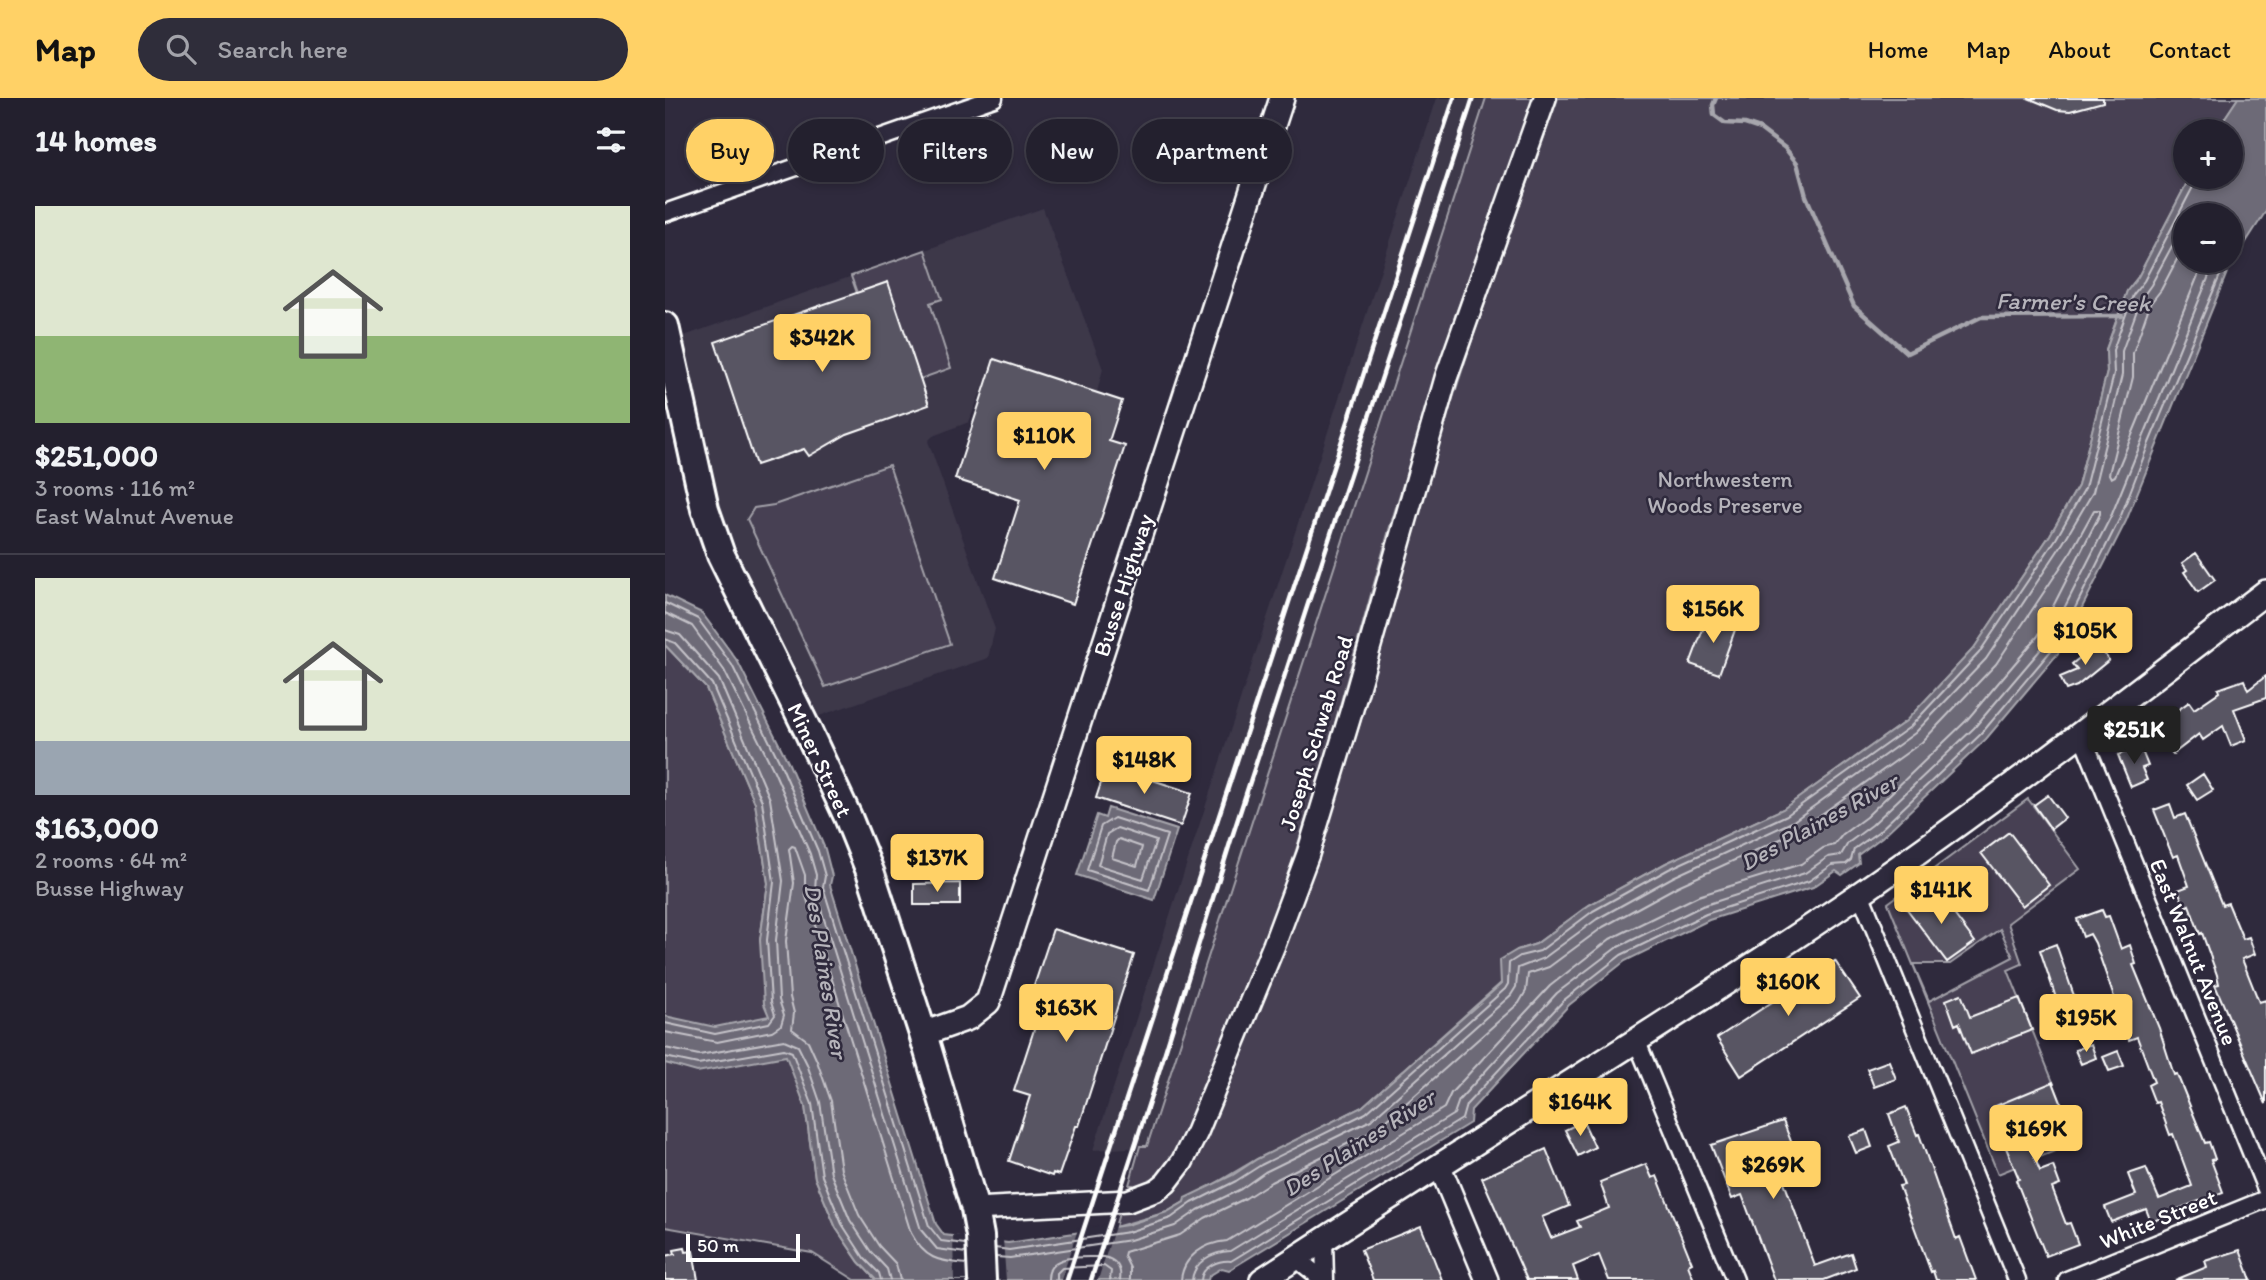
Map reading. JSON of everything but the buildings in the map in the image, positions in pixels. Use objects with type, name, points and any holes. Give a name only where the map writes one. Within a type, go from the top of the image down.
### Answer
[{"type":"main road","name":"Busse Highway","points":[[923,1034],[968,1018],[988,1002],[1282,98]]},
{"type":"main road","name":"Miner Street","points":[[665,326],[699,482],[721,555],[848,817],[878,896],[923,1034],[975,1209],[982,1280]]},
{"type":"main road","points":[[1262,1280],[1637,1042],[1860,893],[2081,733],[2266,592]]},
{"type":"street","points":[[665,213],[994,98]]},
{"type":"street","name":"Joseph Schwab Road","points":[[975,1209],[1128,1201],[1146,1196],[1166,1183],[1189,1148],[1259,982],[1308,854],[1446,378],[1545,98]]},
{"type":"street","name":"East Walnut Avenue","points":[[2081,733],[2266,1189]]},
{"type":"street","points":[[1860,893],[2017,1280]]},
{"type":"street","points":[[1637,1042],[1735,1280]]},
{"type":"street","points":[[1440,1167],[1487,1280]]},
{"type":"street","name":"White Street","points":[[2067,1280],[2266,1199]]},
{"type":"street","points":[[1324,1239],[1324,1280]]},
{"type":"street","points":[[1296,1258],[1324,1280]]},
{"type":"shaded area","points":[[1437,98],[1486,98],[1146,1147],[1093,1150]]},
{"type":"shaded area","points":[[1043,208],[1103,369],[1097,392],[994,359],[969,422],[933,436],[928,441],[995,629],[988,658],[819,716],[742,562],[725,521],[712,477],[684,336]]},
{"type":"green space","points":[[1486,98],[1534,98],[1455,316],[1283,892],[1238,1013],[1170,1165],[1161,1175],[1137,1190],[1133,1185],[1129,1185],[1140,1146],[1147,1146]]},
{"type":"green space","name":"Northwestern Woods Preserve","points":[[1558,98],[2238,98],[2224,119],[2173,119],[2173,189],[2184,189],[2176,203],[2173,203],[2173,210],[2138,277],[2127,291],[2106,349],[2107,372],[2078,486],[2050,535],[1974,648],[1906,721],[1783,809],[1666,863],[1589,905],[1536,944],[1517,950],[1501,983],[1362,1107],[1257,1159],[1167,1212],[1115,1227],[1120,1210],[1154,1201],[1315,864],[1360,723],[1436,450],[1475,331]]},
{"type":"green space","points":[[925,250],[942,299],[930,303],[951,368],[920,379],[887,282],[857,293],[851,276]]},
{"type":"green space","points":[[889,465],[950,644],[825,687],[747,519],[754,508],[774,505]]},
{"type":"green space","points":[[665,645],[706,688],[755,803],[768,883],[760,940],[793,1070],[805,1106],[815,1178],[836,1228],[859,1262],[876,1280],[855,1280],[812,1253],[665,1227]]},
{"type":"green space","points":[[2028,799],[2080,869],[2008,923],[2022,964],[2008,970],[2077,1142],[1998,1174],[1888,903]],"holes":[[[2000,929],[2013,957],[1929,1001],[1913,964],[1950,964]]]},
{"type":"water","points":[[2238,98],[2266,98],[2266,211],[2243,247],[2243,203],[2176,203],[2184,189],[2243,189],[2243,119],[2224,119]]},
{"type":"water","name":"Des Plaines River","points":[[2173,210],[2173,273],[2227,273],[2126,521],[2060,651],[1986,739],[1882,837],[1858,855],[1859,863],[1842,875],[1836,871],[1813,887],[1709,920],[1625,961],[1569,1005],[1471,1110],[1470,1123],[1229,1270],[1222,1268],[1209,1276],[1208,1280],[876,1280],[859,1262],[836,1228],[815,1178],[805,1106],[786,1056],[697,1072],[665,1063],[665,1016],[715,1027],[769,1016],[764,1004],[760,940],[768,883],[755,803],[706,688],[665,645],[665,595],[702,613],[738,662],[789,764],[825,849],[832,876],[830,885],[936,1224],[944,1235],[1008,1243],[1127,1225],[1167,1212],[1184,1202],[1185,1198],[1233,1175],[1257,1159],[1362,1107],[1501,984],[1500,960],[1517,950],[1536,944],[1589,905],[1666,863],[1783,809],[1906,721],[1974,648],[2050,535],[2078,486],[2107,372],[2106,350],[2127,291],[2138,277]]},
{"type":"water","points":[[1108,808],[1177,830],[1154,900],[1077,875],[1097,815],[1105,818]]},
{"type":"pier","points":[[1116,1223],[1098,1280],[1061,1280],[1078,1229]]},
{"type":"pier","points":[[953,1235],[1003,1239],[1006,1280],[954,1280]]},
{"type":"waterway","name":"Farmer's Creek","points":[[1716,98],[1713,105],[1714,115],[1725,123],[1745,124],[1760,129],[1785,148],[1797,163],[1806,196],[1854,306],[1907,353],[1981,317],[2122,316]]},
{"type":"railway","points":[[1067,1280],[1454,98]]},
{"type":"railway","points":[[1091,1280],[1473,98]]}]
